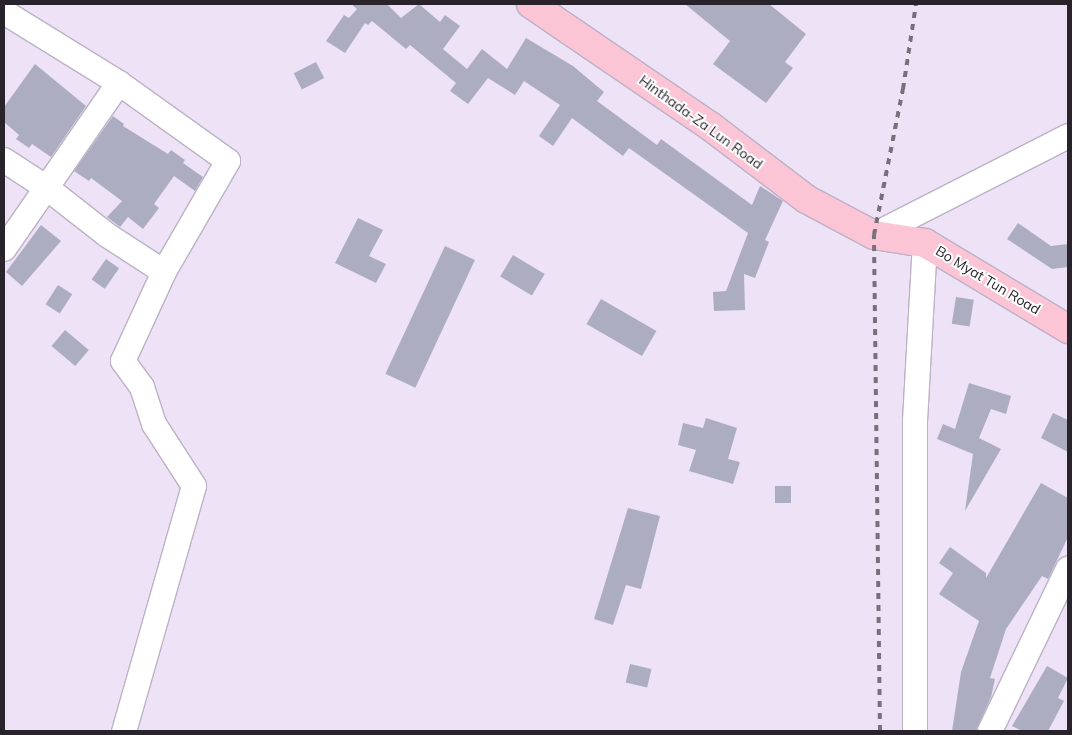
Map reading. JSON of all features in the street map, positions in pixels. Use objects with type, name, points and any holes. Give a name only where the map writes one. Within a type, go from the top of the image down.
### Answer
[{"type":"main road","name":"Hinthada-Za Lun Road","points":[[531,4],[710,126],[806,199],[874,235]]},
{"type":"main road","name":"Bo Myat Tun Road","points":[[874,235],[925,242],[1068,329]]},
{"type":"street","points":[[4,12],[119,84],[228,161],[164,272],[123,361],[142,387],[154,424],[194,486],[124,731]]},
{"type":"street","points":[[4,248],[119,84]]},
{"type":"street","points":[[874,235],[1068,136]]},
{"type":"street","points":[[4,160],[47,188],[107,235],[164,272]]},
{"type":"street","points":[[915,731],[915,421],[925,242]]},
{"type":"street","points":[[990,731],[1068,568]]},
{"type":"building","points":[[351,4],[387,4],[401,18],[419,4],[440,22],[445,15],[460,26],[443,49],[467,69],[482,49],[507,69],[526,38],[573,66],[604,92],[597,101],[657,145],[661,139],[752,205],[760,186],[783,201],[765,240],[769,242],[755,278],[744,274],[745,310],[714,311],[713,292],[726,291],[748,233],[629,148],[623,156],[572,118],[553,146],[539,136],[560,105],[524,81],[515,95],[488,78],[468,104],[450,91],[456,83],[410,45],[406,49],[372,21],[368,25],[365,23],[345,53],[326,41],[344,15],[349,18],[357,9]]},
{"type":"building","points":[[685,4],[769,4],[806,34],[785,62],[793,68],[766,103],[713,64],[730,41]]},
{"type":"building","points":[[316,62],[324,78],[302,89],[294,73]]},
{"type":"building","points":[[35,64],[86,106],[51,157],[32,144],[29,148],[16,139],[19,135],[4,122],[4,107]]},
{"type":"building","points":[[113,116],[124,124],[123,126],[168,154],[171,150],[185,160],[183,163],[203,177],[195,191],[174,176],[154,204],[159,208],[143,229],[128,217],[120,227],[107,217],[122,201],[91,178],[89,181],[74,171]]},
{"type":"building","points":[[358,218],[383,230],[369,256],[386,264],[376,283],[335,263]]},
{"type":"building","points":[[1018,223],[1051,246],[1068,244],[1068,267],[1052,269],[1007,239]]},
{"type":"building","points":[[41,225],[61,241],[22,286],[6,272]]},
{"type":"building","points":[[445,246],[475,260],[415,388],[385,374]]},
{"type":"building","points":[[513,255],[545,274],[532,295],[500,276]]},
{"type":"building","points":[[106,259],[119,268],[105,289],[92,279]]},
{"type":"building","points":[[58,285],[72,294],[60,314],[45,304]]},
{"type":"building","points":[[956,297],[974,300],[970,326],[952,324]]},
{"type":"building","points":[[601,299],[656,331],[642,356],[586,324]]},
{"type":"building","points":[[65,330],[89,350],[75,366],[52,346]]},
{"type":"building","points":[[969,383],[1011,396],[1006,414],[991,409],[979,438],[1001,449],[965,511],[973,454],[937,439],[943,424],[955,429]]},
{"type":"building","points":[[1053,413],[1068,420],[1068,452],[1041,438]]},
{"type":"building","points":[[706,418],[737,428],[728,459],[740,462],[733,484],[689,471],[696,450],[678,445],[683,423],[703,428]]},
{"type":"building","points":[[1041,483],[1068,498],[1068,537],[1048,579],[1042,576],[1006,629],[990,678],[995,679],[991,697],[976,731],[952,731],[961,672],[979,621],[939,594],[953,573],[939,563],[950,547],[986,573],[986,578]]},
{"type":"building","points":[[775,486],[791,486],[791,503],[775,503]]},
{"type":"building","points":[[628,508],[660,516],[641,589],[626,585],[613,625],[594,619]]},
{"type":"building","points":[[630,664],[651,669],[647,687],[626,683]]},
{"type":"building","points":[[1047,666],[1068,678],[1058,698],[1064,701],[1048,731],[1022,731],[1012,726]]},
{"type":"railway","points":[[880,731],[874,235],[903,89],[916,4]]}]
